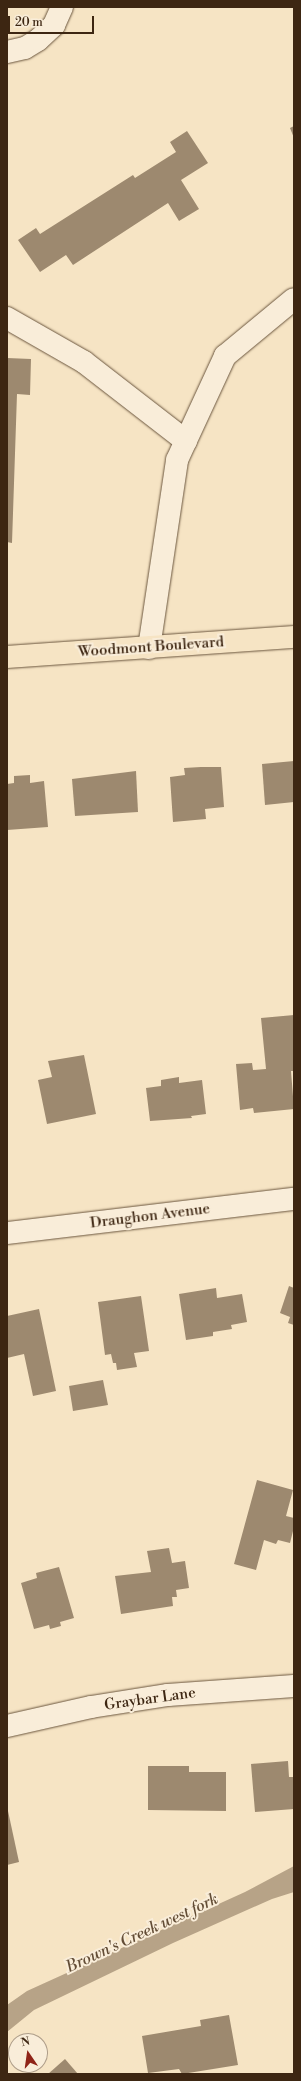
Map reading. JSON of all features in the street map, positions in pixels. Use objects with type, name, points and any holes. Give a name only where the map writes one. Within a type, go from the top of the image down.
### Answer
[{"type":"main road","name":"Woodmont Boulevard","points":[[7,657],[294,637]]},
{"type":"street","points":[[7,52],[24,48],[38,40],[58,16]]},
{"type":"street","points":[[149,648],[177,460],[225,356],[294,299]]},
{"type":"street","points":[[7,318],[84,362],[186,441]]},
{"type":"street","name":"Draughon Avenue","points":[[7,1233],[294,1199]]},
{"type":"street","name":"Graybar Lane","points":[[7,1726],[90,1707],[168,1695],[227,1689],[294,1686]]},
{"type":"shaded area","points":[[294,1866],[294,1892],[272,1899],[173,1943],[34,2010],[7,2032],[7,2005],[27,1991],[245,1892]]},
{"type":"building","points":[[294,126],[294,138],[290,128]]},
{"type":"building","points":[[187,131],[208,163],[181,180],[199,209],[179,221],[168,203],[73,265],[66,255],[40,272],[18,240],[36,228],[40,234],[133,175],[135,178],[176,152],[170,142]]},
{"type":"building","points":[[7,358],[31,359],[30,395],[17,394],[12,543],[7,542]]},
{"type":"building","points":[[294,761],[294,802],[265,805],[262,764]]},
{"type":"building","points":[[221,767],[224,807],[205,809],[206,819],[173,822],[170,777],[185,775],[184,768]]},
{"type":"building","points":[[136,771],[138,812],[75,816],[72,779]]},
{"type":"building","points":[[30,775],[30,783],[44,781],[48,827],[7,830],[7,784],[14,783],[14,776]]},
{"type":"building","points":[[294,1015],[294,1071],[291,1071],[294,1109],[254,1113],[253,1108],[240,1110],[236,1064],[252,1063],[253,1070],[266,1069],[261,1018]]},
{"type":"building","points":[[84,1055],[96,1114],[47,1124],[38,1080],[52,1077],[48,1061]]},
{"type":"building","points":[[179,1077],[179,1083],[202,1080],[206,1114],[191,1116],[192,1118],[150,1121],[146,1088],[161,1086],[161,1080]]},
{"type":"building","points":[[289,1286],[294,1288],[294,1325],[288,1323],[290,1317],[280,1313]]},
{"type":"building","points":[[216,1288],[217,1298],[242,1294],[247,1322],[231,1325],[232,1329],[213,1332],[213,1336],[186,1340],[179,1294]]},
{"type":"building","points":[[141,1296],[149,1351],[134,1353],[137,1367],[117,1370],[116,1363],[113,1363],[111,1354],[105,1355],[98,1302]]},
{"type":"building","points":[[39,1309],[56,1391],[33,1396],[24,1354],[7,1358],[7,1316]]},
{"type":"building","points":[[103,1380],[108,1405],[73,1411],[69,1386]]},
{"type":"building","points":[[257,1480],[293,1490],[286,1516],[294,1518],[294,1527],[290,1543],[278,1540],[276,1544],[264,1540],[256,1570],[234,1564]]},
{"type":"building","points":[[169,1548],[172,1563],[185,1561],[189,1588],[176,1590],[177,1597],[172,1597],[173,1606],[121,1614],[115,1576],[151,1572],[147,1551]]},
{"type":"building","points":[[59,1567],[74,1618],[60,1622],[61,1626],[50,1629],[49,1625],[34,1629],[21,1583],[37,1578],[36,1573]]},
{"type":"building","points":[[288,1761],[289,1777],[294,1777],[294,1809],[255,1812],[251,1764]]},
{"type":"building","points":[[148,1766],[189,1766],[189,1772],[226,1772],[226,1811],[148,1810]]},
{"type":"building","points":[[8,1811],[19,1862],[7,1865],[7,1812]]},
{"type":"building","points":[[229,2015],[238,2065],[182,2074],[179,2069],[148,2073],[142,2036],[201,2026],[200,2020]]},
{"type":"building","points":[[65,2059],[78,2074],[48,2074]]},
{"type":"water label","name":"Brown's Creek west fork","points":[[142,1933]]}]
